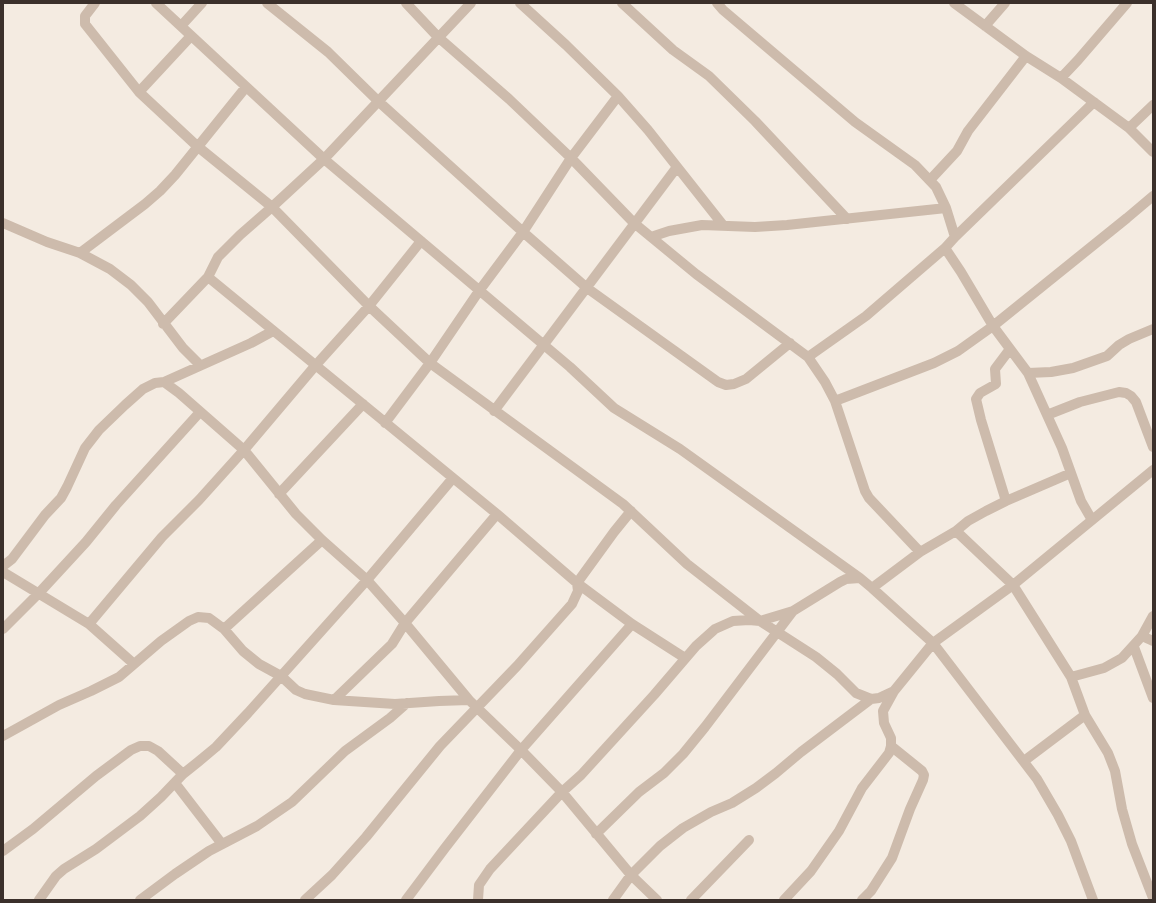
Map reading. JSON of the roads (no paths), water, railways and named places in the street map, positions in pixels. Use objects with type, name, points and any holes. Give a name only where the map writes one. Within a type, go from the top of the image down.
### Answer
[{"type":"street","points":[[95,3],[85,16],[85,24],[139,92],[197,146],[272,207],[369,306],[430,363],[623,504],[687,564],[760,621],[816,657],[837,674],[856,693],[871,699]]},
{"type":"street","points":[[156,3],[324,159],[570,367],[614,408],[680,449],[860,578],[933,644],[1037,779],[1058,815],[1071,842],[1093,900]]},
{"type":"street","points":[[181,26],[202,3]]},
{"type":"street","points":[[267,3],[328,52],[378,101],[522,232],[587,288],[718,382],[726,385],[746,380],[790,343]]},
{"type":"street","points":[[406,3],[438,37],[509,99],[571,158],[634,223],[696,274],[808,357],[825,382],[834,401],[864,491],[920,552]]},
{"type":"street","points":[[163,324],[208,277],[218,257],[240,235],[324,159],[471,3]]},
{"type":"street","points":[[520,3],[618,96],[648,130],[723,225]]},
{"type":"street","points":[[622,3],[673,50],[709,76],[755,121],[847,219]]},
{"type":"street","points":[[717,3],[723,10],[855,122],[915,165],[936,187],[946,208],[955,237]]},
{"type":"street","points":[[954,3],[1026,56],[1061,78],[1094,102],[1128,128],[1153,152]]},
{"type":"street","points":[[985,26],[1005,3]]},
{"type":"street","points":[[1061,78],[1127,3]]},
{"type":"street","points":[[139,92],[191,36]]},
{"type":"street","points":[[930,180],[957,151],[968,131],[1026,56]]},
{"type":"street","points":[[80,253],[160,191],[175,175],[246,87]]},
{"type":"street","points":[[385,423],[430,363],[479,291],[522,232],[571,158],[618,96]]},
{"type":"street","points":[[808,357],[866,316],[945,248],[1094,102]]},
{"type":"street","points":[[1128,128],[1153,105]]},
{"type":"street","points":[[494,411],[677,167]]},
{"type":"street","points":[[834,401],[934,363],[958,351],[993,326],[1128,218],[1153,196]]},
{"type":"street","points":[[651,237],[669,231],[702,225],[755,227],[788,225],[946,208]]},
{"type":"street","points":[[3,223],[47,242],[80,253],[110,269],[131,285],[148,302],[163,324],[183,348],[200,365]]},
{"type":"street","points":[[89,624],[162,537],[199,500],[244,450],[315,366],[369,306],[421,242]]},
{"type":"street","points":[[945,248],[993,326],[1028,373],[1062,448],[1081,501],[1092,520]]},
{"type":"street","points":[[208,277],[497,514],[577,583],[632,624],[685,658]]},
{"type":"street","points":[[1028,373],[1051,372],[1073,368],[1107,356],[1119,345],[1129,339],[1153,329]]},
{"type":"street","points":[[3,566],[12,559],[45,515],[61,498],[85,448],[100,430],[143,389],[155,383],[164,382],[251,343],[274,331]]},
{"type":"street","points":[[1006,501],[976,399],[980,393],[996,384],[995,369],[1010,349]]},
{"type":"street","points":[[164,382],[179,393],[244,450],[296,514],[322,540],[367,580],[469,700],[562,792],[631,875],[657,900]]},
{"type":"street","points":[[1047,415],[1080,402],[1119,392],[1126,393],[1136,402],[1153,447]]},
{"type":"street","points":[[279,494],[363,404]]},
{"type":"street","points":[[3,629],[86,542],[116,505],[200,412]]},
{"type":"street","points":[[784,900],[811,871],[839,831],[862,788],[889,753],[891,738],[882,717],[883,711],[894,690],[933,644],[1013,585],[1153,470]]},
{"type":"street","points":[[872,588],[920,552],[956,531],[968,521],[1006,501],[1071,473]]},
{"type":"street","points":[[39,900],[46,889],[60,873],[96,849],[140,816],[183,774],[216,747],[367,580],[453,478]]},
{"type":"street","points":[[306,900],[337,870],[366,837],[440,746],[517,666],[572,604],[578,591],[577,583],[631,511]]},
{"type":"street","points":[[334,700],[392,644],[405,623],[497,514]]},
{"type":"street","points":[[956,531],[1013,585],[1071,677],[1085,715],[1108,753],[1115,771],[1122,809],[1132,844],[1153,898]]},
{"type":"street","points":[[224,629],[322,540]]},
{"type":"street","points":[[3,572],[89,624],[134,664]]},
{"type":"street","points":[[478,900],[479,886],[490,869],[654,695],[696,646],[715,629],[733,622],[749,620],[760,621],[794,611],[846,579],[860,578]]},
{"type":"street","points":[[596,834],[639,792],[664,773],[683,754],[794,611]]},
{"type":"street","points":[[3,736],[59,705],[119,677],[166,637],[198,616],[209,618],[224,629],[243,651],[259,664],[281,676],[296,690],[305,694],[334,700],[395,704],[469,700]]},
{"type":"street","points":[[1071,677],[1104,668],[1122,658],[1134,647],[1153,616]]},
{"type":"street","points":[[406,900],[444,848],[521,750],[632,624]]},
{"type":"street","points":[[1142,636],[1153,641]]},
{"type":"street","points":[[1134,647],[1153,698]]},
{"type":"street","points":[[613,900],[631,875],[660,846],[683,828],[711,812],[732,803],[756,788],[871,699],[878,698],[894,690]]},
{"type":"street","points":[[140,900],[209,851],[257,826],[292,802],[345,752],[390,718],[407,703]]},
{"type":"street","points":[[1024,761],[1085,715]]},
{"type":"street","points":[[3,851],[33,829],[96,776],[131,750],[140,746],[149,746],[158,751],[183,774]]},
{"type":"street","points":[[862,900],[871,891],[892,858],[924,775],[922,771],[891,746]]},
{"type":"street","points":[[175,783],[222,844]]},
{"type":"street","points":[[691,900],[749,840]]}]
